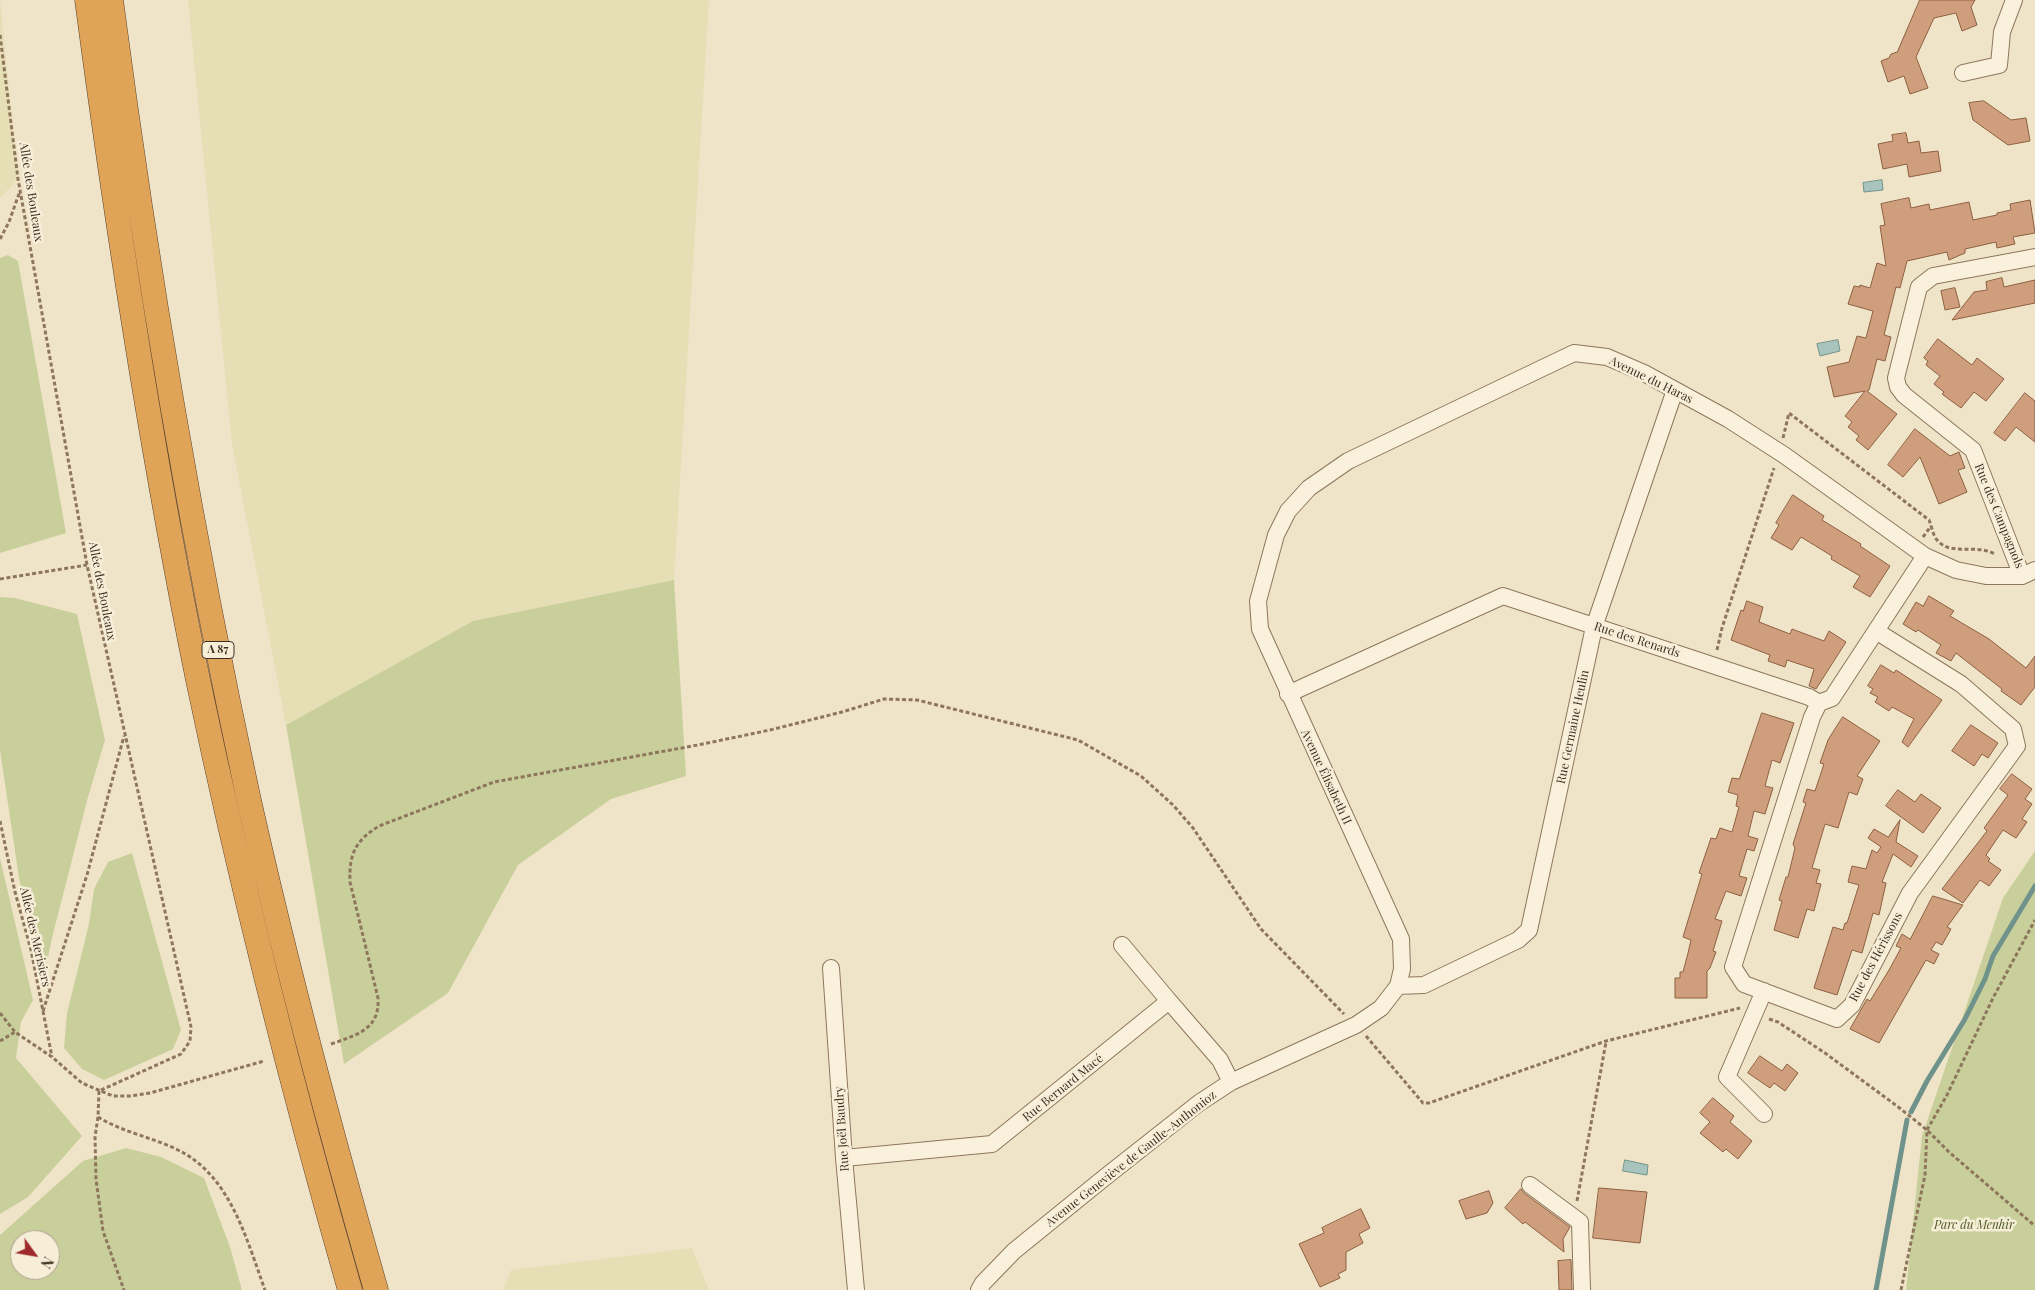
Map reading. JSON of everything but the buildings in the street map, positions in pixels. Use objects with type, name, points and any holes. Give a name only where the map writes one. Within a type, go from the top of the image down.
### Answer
[{"type":"highway","name":"A 87","points":[[87,0],[114,192],[149,416],[198,678],[242,880],[284,1052],[350,1290]]},
{"type":"highway","name":"A 87","points":[[112,0],[154,295],[194,528],[222,673],[262,855],[308,1046],[376,1290]]},
{"type":"street","points":[[1963,73],[1999,65],[2002,32],[2014,0]]},
{"type":"street","name":"Rue des Campagnols","points":[[2029,573],[2016,557],[1973,450],[1904,395],[1898,387],[1896,378],[1919,287],[1933,276],[2035,257]]},
{"type":"street","name":"Avenue du Haras","points":[[1266,567],[1276,535],[1288,511],[1309,488],[1348,461],[1574,353],[1607,357],[1644,373],[1728,419],[1779,452],[1925,556],[1956,570],[1986,576],[2029,573]]},
{"type":"street","name":"Rue Germaine Heulin","points":[[1398,986],[1424,985],[1518,940],[1529,930],[1594,626],[1675,390]]},
{"type":"street","points":[[1819,703],[1832,698],[1925,556]]},
{"type":"street","name":"Avenue Élisabeth II","points":[[1266,567],[1258,601],[1260,629],[1401,939],[1402,969],[1398,986]]},
{"type":"street","name":"Rue des Renards","points":[[1288,694],[1503,596],[1809,697],[1819,703]]},
{"type":"street","name":"Rue des Hérissons","points":[[1819,703],[1812,717],[1733,967],[1744,984],[1837,1019],[1852,1005],[1910,893],[2017,746],[2013,729],[1960,684],[1876,632]]},
{"type":"street","points":[[1122,945],[1220,1060],[1231,1082]]},
{"type":"street","name":"Rue Joël Baudry","points":[[831,968],[844,1158],[856,1290]]},
{"type":"street","name":"Avenue Geneviève de Gaulle-Anthonioz","points":[[979,1290],[983,1283],[1014,1252],[1199,1103],[1231,1082],[1356,1025],[1381,1008],[1398,986]]},
{"type":"street","points":[[1764,991],[1727,1077],[1764,1114]]},
{"type":"street","name":"Rue Bernard Macé","points":[[844,1158],[992,1144],[1169,1001]]},
{"type":"street","points":[[1530,1185],[1580,1222],[1582,1290]]},
{"type":"path","name":"Allée des Bouleaux","points":[[0,35],[20,190],[87,565],[191,1027],[190,1041],[181,1054],[99,1091]]},
{"type":"path","points":[[0,239],[9,222],[20,190]]},
{"type":"path","points":[[1714,665],[1722,628],[1779,452],[1789,413],[1929,520],[1939,543],[1958,548],[1980,548],[1992,552],[2006,562],[2016,557]]},
{"type":"path","points":[[0,579],[87,565]]},
{"type":"path","points":[[330,1044],[354,1036],[366,1029],[374,1020],[379,1009],[350,882],[349,866],[354,849],[364,835],[379,826],[494,782],[770,730],[842,712],[884,699],[917,700],[1078,740],[1141,776],[1174,805],[1193,828],[1261,929],[1356,1025],[1423,1103],[1429,1104],[1606,1041],[1741,1008],[1778,1022],[1825,1053],[1927,1130],[1949,1152],[2035,1226]]},
{"type":"path","points":[[43,1011],[87,875],[124,736]]},
{"type":"path","name":"Allée des Merisiers","points":[[0,821],[15,892],[31,950],[52,1057]]},
{"type":"path","points":[[1901,1290],[1924,1175],[1927,1130],[1950,1088],[1992,998],[2035,920]]},
{"type":"path","points":[[0,1014],[15,1032],[52,1057],[82,1083],[112,1096],[121,1097],[150,1093],[264,1061]]},
{"type":"path","points":[[0,1041],[15,1032]]},
{"type":"path","points":[[1575,1219],[1581,1174],[1606,1041]]},
{"type":"path","points":[[99,1091],[95,1137],[96,1178],[103,1231],[124,1290]]},
{"type":"path","points":[[98,1118],[176,1149],[197,1161],[217,1181],[238,1218],[265,1290]]},
{"type":"shaded area","points":[[0,0],[18,179],[0,198]]},
{"type":"shaded area","points":[[188,0],[709,0],[674,580],[473,621],[286,725],[232,444]]},
{"type":"shaded area","points":[[692,1248],[709,1290],[503,1290],[511,1270]]},
{"type":"green space","points":[[8,255],[18,261],[66,533],[0,553],[0,258]]},
{"type":"green space","points":[[674,580],[686,776],[611,799],[518,865],[448,993],[344,1064],[286,725],[473,621]]},
{"type":"green space","points":[[0,597],[15,598],[77,614],[105,740],[88,797],[46,967],[40,973],[19,878],[0,750]]},
{"type":"green space","name":"Parc du Menhir","points":[[2035,851],[2035,1290],[1906,1290],[1922,1136],[2003,898]]},
{"type":"green space","points":[[132,853],[181,1030],[173,1049],[104,1080],[82,1069],[64,1048],[67,1013],[89,924],[94,889],[108,862]]},
{"type":"green space","points":[[0,858],[33,1000],[21,1022],[16,1058],[82,1136],[28,1197],[0,1214]]},
{"type":"green space","points":[[126,1148],[161,1157],[204,1178],[230,1247],[242,1290],[0,1290],[0,1235],[83,1161]]},
{"type":"water","points":[[1882,180],[1883,190],[1864,192],[1863,183]]},
{"type":"water","points":[[1838,340],[1840,351],[1820,356],[1817,344]]},
{"type":"water","points":[[1625,1160],[1648,1165],[1647,1175],[1623,1171]]},
{"type":"waterway","points":[[1911,1112],[1927,1081],[1965,1019],[1985,979],[1993,956],[2035,886]]},
{"type":"waterway","points":[[1876,1290],[1907,1120]]}]
